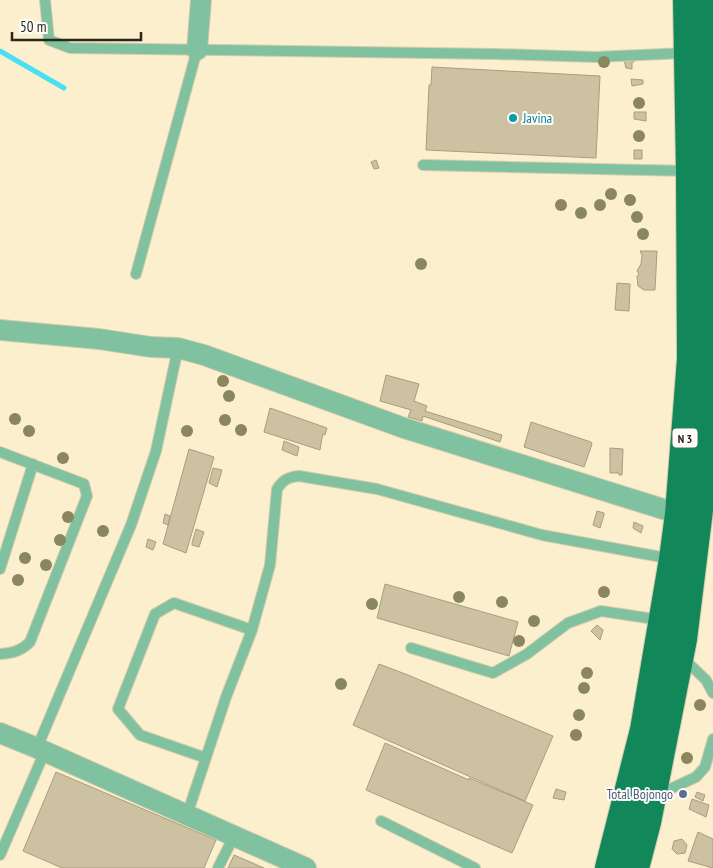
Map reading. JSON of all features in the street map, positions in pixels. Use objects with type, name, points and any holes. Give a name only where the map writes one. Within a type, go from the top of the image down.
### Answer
[{"type":"highway","name":"N 3","points":[[635,868],[652,798],[680,655],[699,510],[699,360],[690,171],[687,0]]},
{"type":"highway","name":"N 3","points":[[610,868],[644,730],[673,559],[699,360],[712,208],[708,0]]},
{"type":"street","points":[[197,50],[200,0]]},
{"type":"street","points":[[0,330],[99,339],[151,348],[178,348],[204,355],[404,428],[679,514]]},
{"type":"street","points":[[0,733],[306,868]]},
{"type":"lane","points":[[45,0],[49,40],[70,48],[595,57],[688,54]]},
{"type":"lane","points":[[136,274],[197,50]]},
{"type":"lane","points":[[423,165],[690,171]]},
{"type":"lane","points":[[0,855],[131,525],[156,450],[178,348]]},
{"type":"lane","points":[[0,452],[84,484],[87,496],[30,642],[23,649],[13,653],[0,654]]},
{"type":"lane","points":[[0,569],[33,464]]},
{"type":"lane","points":[[186,815],[252,630],[270,565],[277,489],[290,476],[377,489],[542,535],[673,559]]},
{"type":"lane","points":[[206,758],[140,735],[118,709],[156,614],[174,603],[252,630]]},
{"type":"lane","points":[[411,648],[493,673],[528,654],[568,623],[601,611],[663,620]]},
{"type":"lane","points":[[680,655],[706,680],[713,693]]},
{"type":"lane","points":[[652,798],[696,777],[705,767],[713,739]]},
{"type":"lane","points":[[381,821],[475,868]]},
{"type":"lane","points":[[218,868],[234,836]]},
{"type":"building","points":[[633,57],[632,69],[626,68],[624,60]]},
{"type":"building","name":"Javina","points":[[432,67],[600,76],[596,158],[426,150],[429,85],[431,85]]},
{"type":"building","points":[[631,79],[643,80],[643,84],[632,86]]},
{"type":"building","points":[[634,112],[646,112],[646,121],[634,119]]},
{"type":"building","points":[[634,150],[642,150],[642,159],[634,159]]},
{"type":"building","points":[[376,160],[379,168],[374,169],[371,162]]},
{"type":"building","points":[[640,251],[657,251],[655,290],[644,290],[638,286],[637,276],[639,274],[637,271],[641,264],[642,255]]},
{"type":"building","points":[[617,283],[630,284],[629,311],[615,310]]},
{"type":"building","points":[[386,375],[419,384],[414,401],[427,406],[425,411],[502,435],[500,442],[423,416],[422,421],[408,417],[411,410],[380,401]]},
{"type":"building","points":[[270,408],[327,428],[325,435],[323,434],[320,450],[264,432]]},
{"type":"building","points":[[531,422],[591,442],[592,444],[584,467],[524,447]]},
{"type":"building","points":[[284,441],[299,447],[297,456],[282,450]]},
{"type":"building","points":[[610,448],[623,449],[622,475],[610,473]]},
{"type":"building","points":[[189,449],[214,457],[186,553],[163,544]]},
{"type":"building","points":[[213,468],[222,470],[217,487],[209,483]]},
{"type":"building","points":[[597,511],[604,513],[600,528],[593,525]]},
{"type":"building","points":[[165,514],[170,516],[168,525],[163,523]]},
{"type":"building","points":[[634,522],[643,526],[641,533],[633,528]]},
{"type":"building","points":[[196,529],[204,532],[199,547],[192,545]]},
{"type":"building","points":[[148,539],[156,542],[153,550],[146,547]]},
{"type":"building","points":[[385,584],[518,622],[509,656],[377,618]]},
{"type":"building","points":[[597,625],[603,630],[600,640],[591,631]]},
{"type":"building","points":[[379,664],[553,736],[525,801],[353,725]]},
{"type":"building","points":[[385,743],[469,780],[469,778],[533,805],[512,853],[366,790]]},
{"type":"building","points":[[56,772],[216,840],[204,868],[62,868],[23,851]]},
{"type":"building","points":[[556,789],[566,792],[564,800],[553,798]]},
{"type":"building","points":[[697,792],[705,795],[703,801],[695,797]]},
{"type":"building","points":[[692,799],[709,805],[706,817],[689,809]]},
{"type":"building","points":[[698,832],[713,839],[713,868],[688,861]]},
{"type":"building","points":[[682,839],[687,845],[685,853],[677,854],[672,849],[674,841]]},
{"type":"building","points":[[234,855],[264,868],[228,868]]},
{"type":"waterway","points":[[0,51],[64,88]]},
{"type":"place","name":"Javina","points":[[513,118]]},
{"type":"place","name":"Total Bojongo","points":[[683,794]]}]
